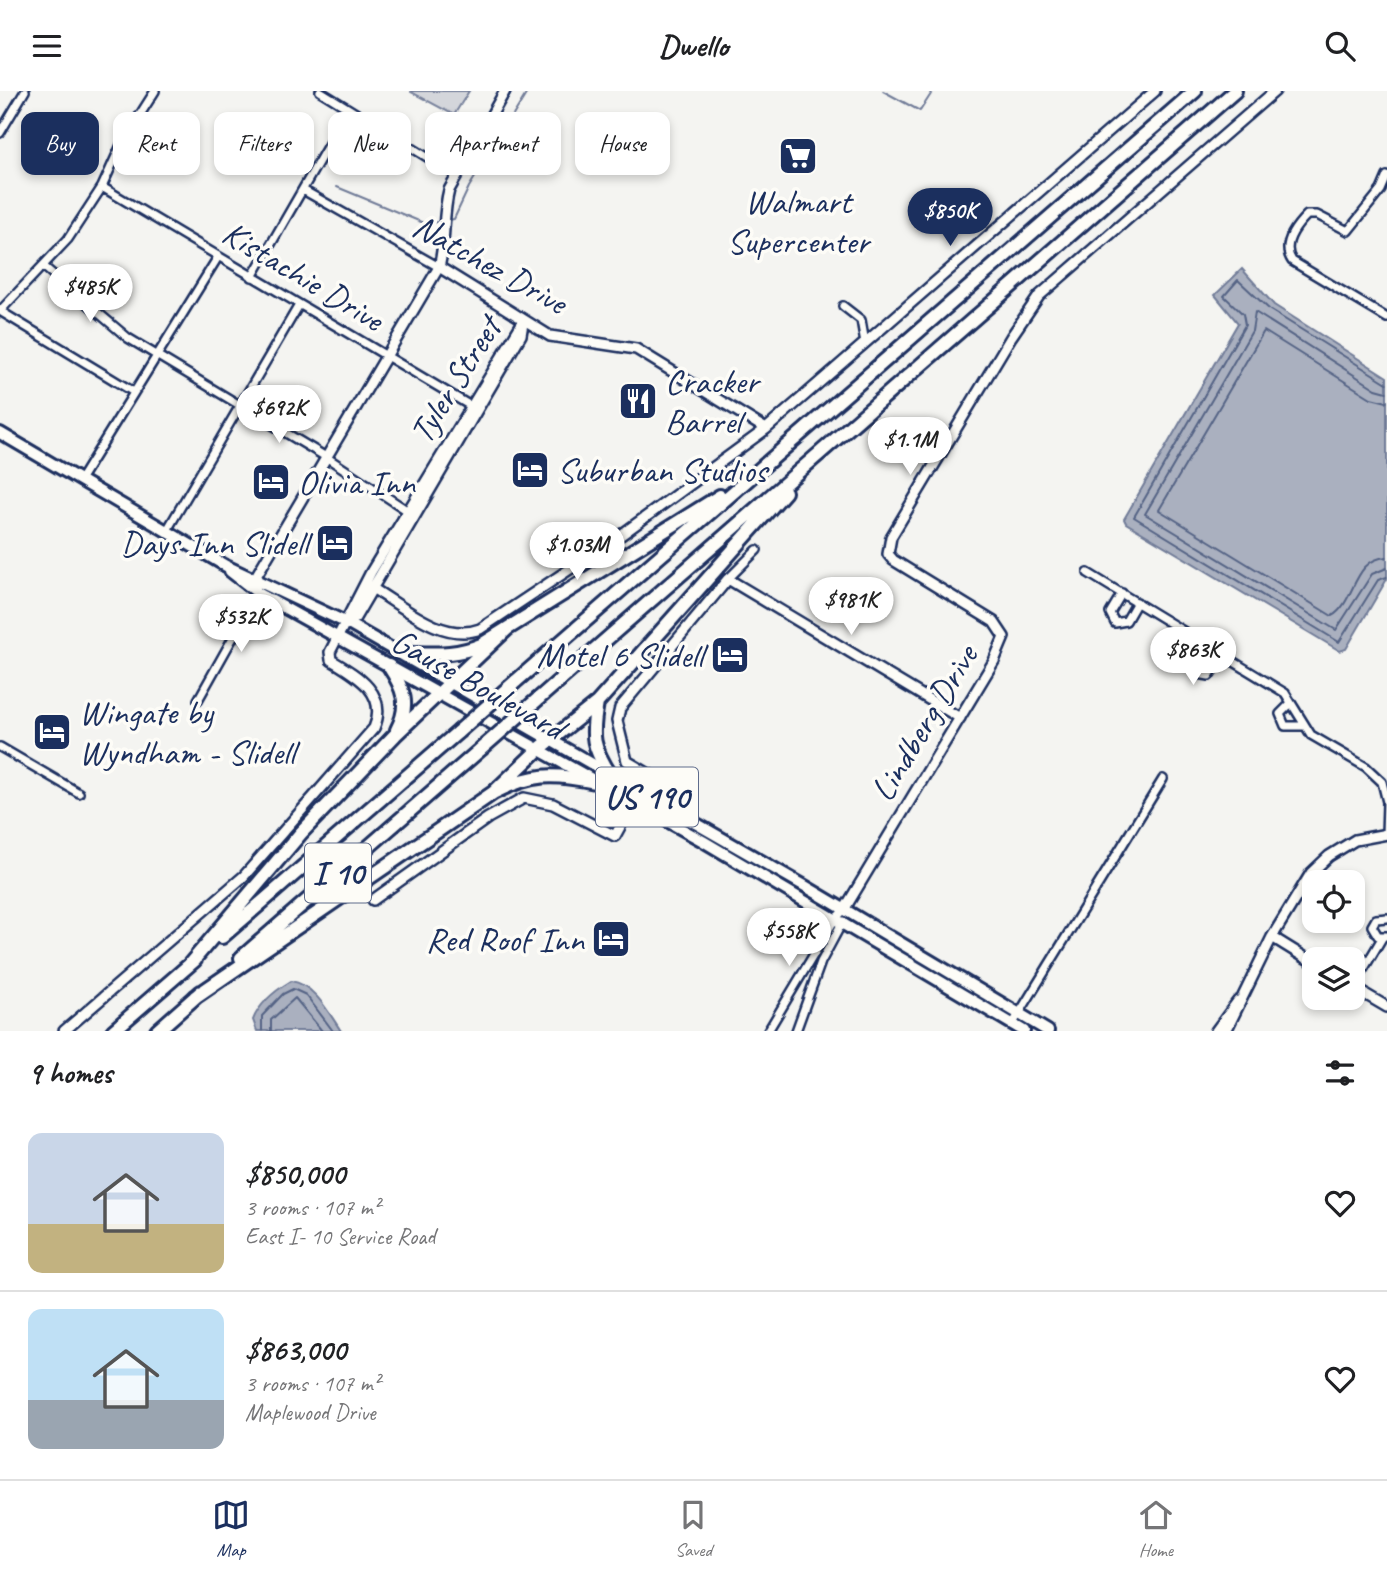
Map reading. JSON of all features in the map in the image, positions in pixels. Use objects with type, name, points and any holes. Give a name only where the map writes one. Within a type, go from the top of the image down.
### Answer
[{"type":"highway","name":"I 10","points":[[113,1031],[1195,91]]},
{"type":"highway","name":"I 10","points":[[158,1031],[1236,91]]},
{"type":"highway","points":[[493,793],[538,750],[597,703],[818,455]]},
{"type":"highway","points":[[401,653],[437,656],[464,652],[507,629],[748,478]]},
{"type":"highway","points":[[190,964],[301,833],[395,734],[507,629]]},
{"type":"highway","points":[[389,666],[402,687],[406,704],[395,734]]},
{"type":"highway","points":[[597,703],[593,726],[594,750],[611,776]]},
{"type":"highway","points":[[195,997],[493,793],[514,782],[540,775],[563,775],[595,782]]},
{"type":"main road","name":"Gause Boulevard","points":[[0,433],[226,566],[345,622],[401,653],[639,792],[839,921],[1024,1031]]},
{"type":"main road","name":"Gause Boulevard","points":[[226,566],[258,593],[337,638],[634,804],[710,839],[844,910],[1048,1031]]},
{"type":"street","points":[[0,133],[24,91]]},
{"type":"street","points":[[132,391],[0,311],[68,239],[102,187],[122,143],[155,91]]},
{"type":"street","points":[[320,91],[425,156]]},
{"type":"street","points":[[493,112],[505,91]]},
{"type":"street","points":[[372,588],[447,633],[466,634],[480,629],[666,504],[766,429],[1025,201],[1156,91]]},
{"type":"street","name":"Lindberg Drive","points":[[844,910],[1002,645],[1001,629],[981,612],[893,560],[888,554],[891,537],[1011,337],[1040,296],[1275,91]]},
{"type":"street","points":[[252,277],[349,109]]},
{"type":"street","points":[[198,700],[258,593],[255,578],[439,267],[444,251],[444,208],[456,175]]},
{"type":"street","points":[[1387,176],[1381,190],[1348,231],[1317,215],[1307,215],[1291,235],[1287,248],[1292,261],[1387,319]]},
{"type":"street","name":"Kistachie Drive","points":[[102,187],[473,408]]},
{"type":"street","name":"Natchez Drive","points":[[303,190],[439,267],[550,336],[636,349],[766,429]]},
{"type":"street","points":[[80,479],[132,391],[218,257]]},
{"type":"street","points":[[43,266],[128,338],[326,457],[411,514]]},
{"type":"street","points":[[166,531],[299,305]]},
{"type":"street","points":[[843,306],[861,320],[865,343]]},
{"type":"street","name":"Tyler Street","points":[[345,622],[473,408],[521,335],[524,320]]},
{"type":"street","name":"Tyler Street","points":[[345,622],[355,618],[411,514]]},
{"type":"street","points":[[373,900],[488,818],[524,798],[553,804],[615,836],[649,774],[628,761],[617,721],[620,708],[728,579],[757,550]]},
{"type":"street","points":[[1088,573],[1274,684],[1291,703],[1311,735],[1366,767],[1382,782],[1387,802],[1387,834],[1355,840],[1329,856],[1311,873],[1272,937],[1239,999],[1226,1031]]},
{"type":"street","points":[[728,579],[960,718]]},
{"type":"street","points":[[1122,593],[1110,613],[1115,623],[1126,621],[1137,602]]},
{"type":"street","points":[[64,1031],[244,876],[374,728],[379,714],[373,693],[363,680],[331,660],[330,652],[345,622]]},
{"type":"street","points":[[1208,645],[1196,664],[1198,674],[1209,676],[1224,654]]},
{"type":"street","points":[[1291,703],[1280,714],[1282,722],[1285,726],[1304,726]]},
{"type":"street","points":[[0,747],[79,793]]},
{"type":"street","points":[[1012,1025],[1163,779]]},
{"type":"street","points":[[796,1031],[821,962],[844,910]]},
{"type":"street","points":[[1365,968],[1384,937],[1375,934],[1372,926],[1376,919],[1387,918]]},
{"type":"street","points":[[768,1031],[839,921]]},
{"type":"street","points":[[1272,937],[1302,956]]},
{"type":"street","points":[[1365,994],[1387,1007]]},
{"type":"street","points":[[1216,1031],[1239,999]]},
{"type":"shaded area","points":[[411,91],[469,91],[456,112],[448,112]]},
{"type":"water","points":[[1242,269],[1274,305],[1387,377],[1387,579],[1346,649],[1340,651],[1126,523],[1124,519],[1238,323],[1215,295]]},
{"type":"water","points":[[291,981],[314,993],[341,1031],[257,1031],[253,1020],[259,1008]]},
{"type":"waterway","points":[[449,220],[454,219],[469,187],[528,91]]},
{"type":"waterway","points":[[883,91],[920,111],[933,91]]},
{"type":"waterway","points":[[337,187],[426,224],[438,222]]},
{"type":"place","name":"Walmart Supercenter","points":[[798,156]]},
{"type":"place","name":"Cracker Barrel","points":[[638,401]]},
{"type":"place","name":"Suburban Studios","points":[[530,470]]},
{"type":"place","name":"Olivia Inn","points":[[271,482]]},
{"type":"place","name":"Days Inn Slidell","points":[[335,543]]},
{"type":"place","name":"Motel 6 Slidell","points":[[730,655]]},
{"type":"place","name":"Wingate by Wyndham - Slidell","points":[[52,732]]},
{"type":"place","name":"Red Roof Inn","points":[[611,939]]}]
